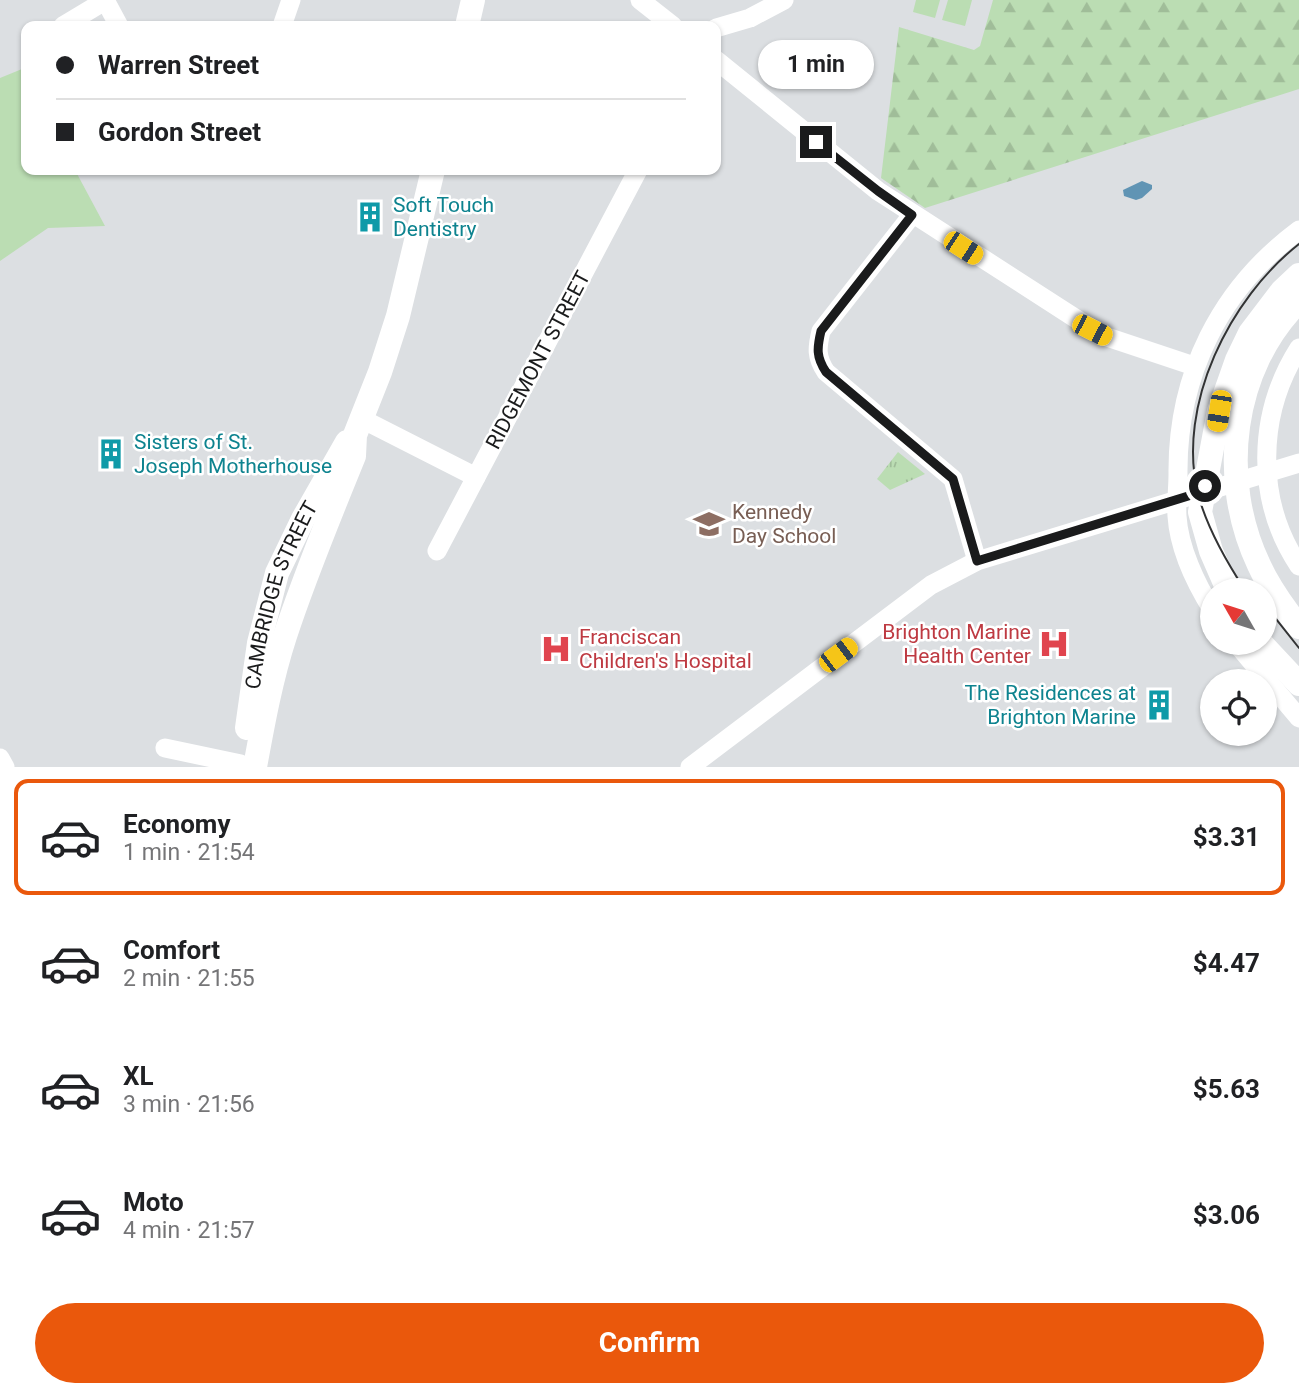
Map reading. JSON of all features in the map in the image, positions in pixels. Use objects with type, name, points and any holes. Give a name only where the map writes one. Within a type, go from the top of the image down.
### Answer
[{"type":"main road","points":[[468,21],[473,0]]},
{"type":"main road","name":"CAMBRIDGE STREET","points":[[246,766],[263,723],[284,638],[303,583],[354,456],[358,427],[398,316],[432,175]]},
{"type":"main road","points":[[1223,578],[1200,512],[1219,411],[1237,360],[1250,333],[1265,310],[1299,275]]},
{"type":"main road","points":[[1299,300],[1268,341],[1245,390],[1238,419],[1236,481],[1244,521],[1258,564],[1299,628]]},
{"type":"main road","points":[[1272,655],[1299,684]]},
{"type":"street","points":[[71,21],[106,0],[116,21]]},
{"type":"street","points":[[284,21],[291,0]]},
{"type":"street","points":[[640,0],[667,21]]},
{"type":"street","points":[[721,27],[750,18],[784,0]]},
{"type":"street","points":[[721,64],[878,191],[1092,330],[1194,366]]},
{"type":"street","name":"RIDGEMONT STREET","points":[[437,551],[635,175]]},
{"type":"street","points":[[912,215],[821,331],[817,349],[819,362],[826,372],[953,479],[977,561]]},
{"type":"street","points":[[1200,587],[1177,522],[1179,439],[1194,366],[1213,325],[1239,289],[1276,248],[1299,230]]},
{"type":"street","points":[[1299,348],[1280,384],[1269,420],[1266,453],[1274,510],[1281,532],[1299,566]]},
{"type":"street","points":[[358,427],[476,477]]},
{"type":"street","points":[[690,767],[932,585],[977,561],[1299,463]]},
{"type":"street","points":[[1246,655],[1299,718]]},
{"type":"street","points":[[165,748],[246,766]]},
{"type":"street","points":[[0,758],[5,767]]},
{"type":"green space","points":[[916,0],[940,0],[935,18],[913,12]]},
{"type":"green space","points":[[948,0],[972,0],[965,26],[942,20]]},
{"type":"green space","points":[[993,0],[1299,0],[1299,89],[925,208],[881,178],[899,27],[974,50],[980,46]]},
{"type":"green space","points":[[21,69],[21,175],[78,175],[105,226],[48,228],[0,261],[0,78]]},
{"type":"green space","points":[[898,452],[925,474],[890,490],[877,479]]},
{"type":"water","points":[[1142,181],[1152,185],[1152,189],[1142,198],[1136,200],[1124,196],[1123,190]]},
{"type":"tram line","points":[[1237,578],[1206,519],[1198,494],[1193,460],[1195,425],[1202,390],[1214,356],[1231,323],[1251,293],[1299,244]]},
{"type":"tram line","points":[[1278,621],[1299,648]]},
{"type":"place","name":"Soft Touch Dentistry","points":[[370,217]]},
{"type":"place","name":"Sisters of St. Joseph Motherhouse","points":[[111,454]]},
{"type":"place","name":"Kennedy Day School","points":[[709,524]]},
{"type":"place","name":"Brighton Marine Health Center","points":[[1054,644]]},
{"type":"place","name":"Franciscan Children's Hospital","points":[[556,649]]},
{"type":"place","name":"The Residences at Brighton Marine","points":[[1159,705]]},
{"type":"route","points":[[816,142],[912,215],[821,331],[817,349],[819,362],[826,372],[953,479],[977,561],[1198,493],[1204,491],[1205,486]]}]
